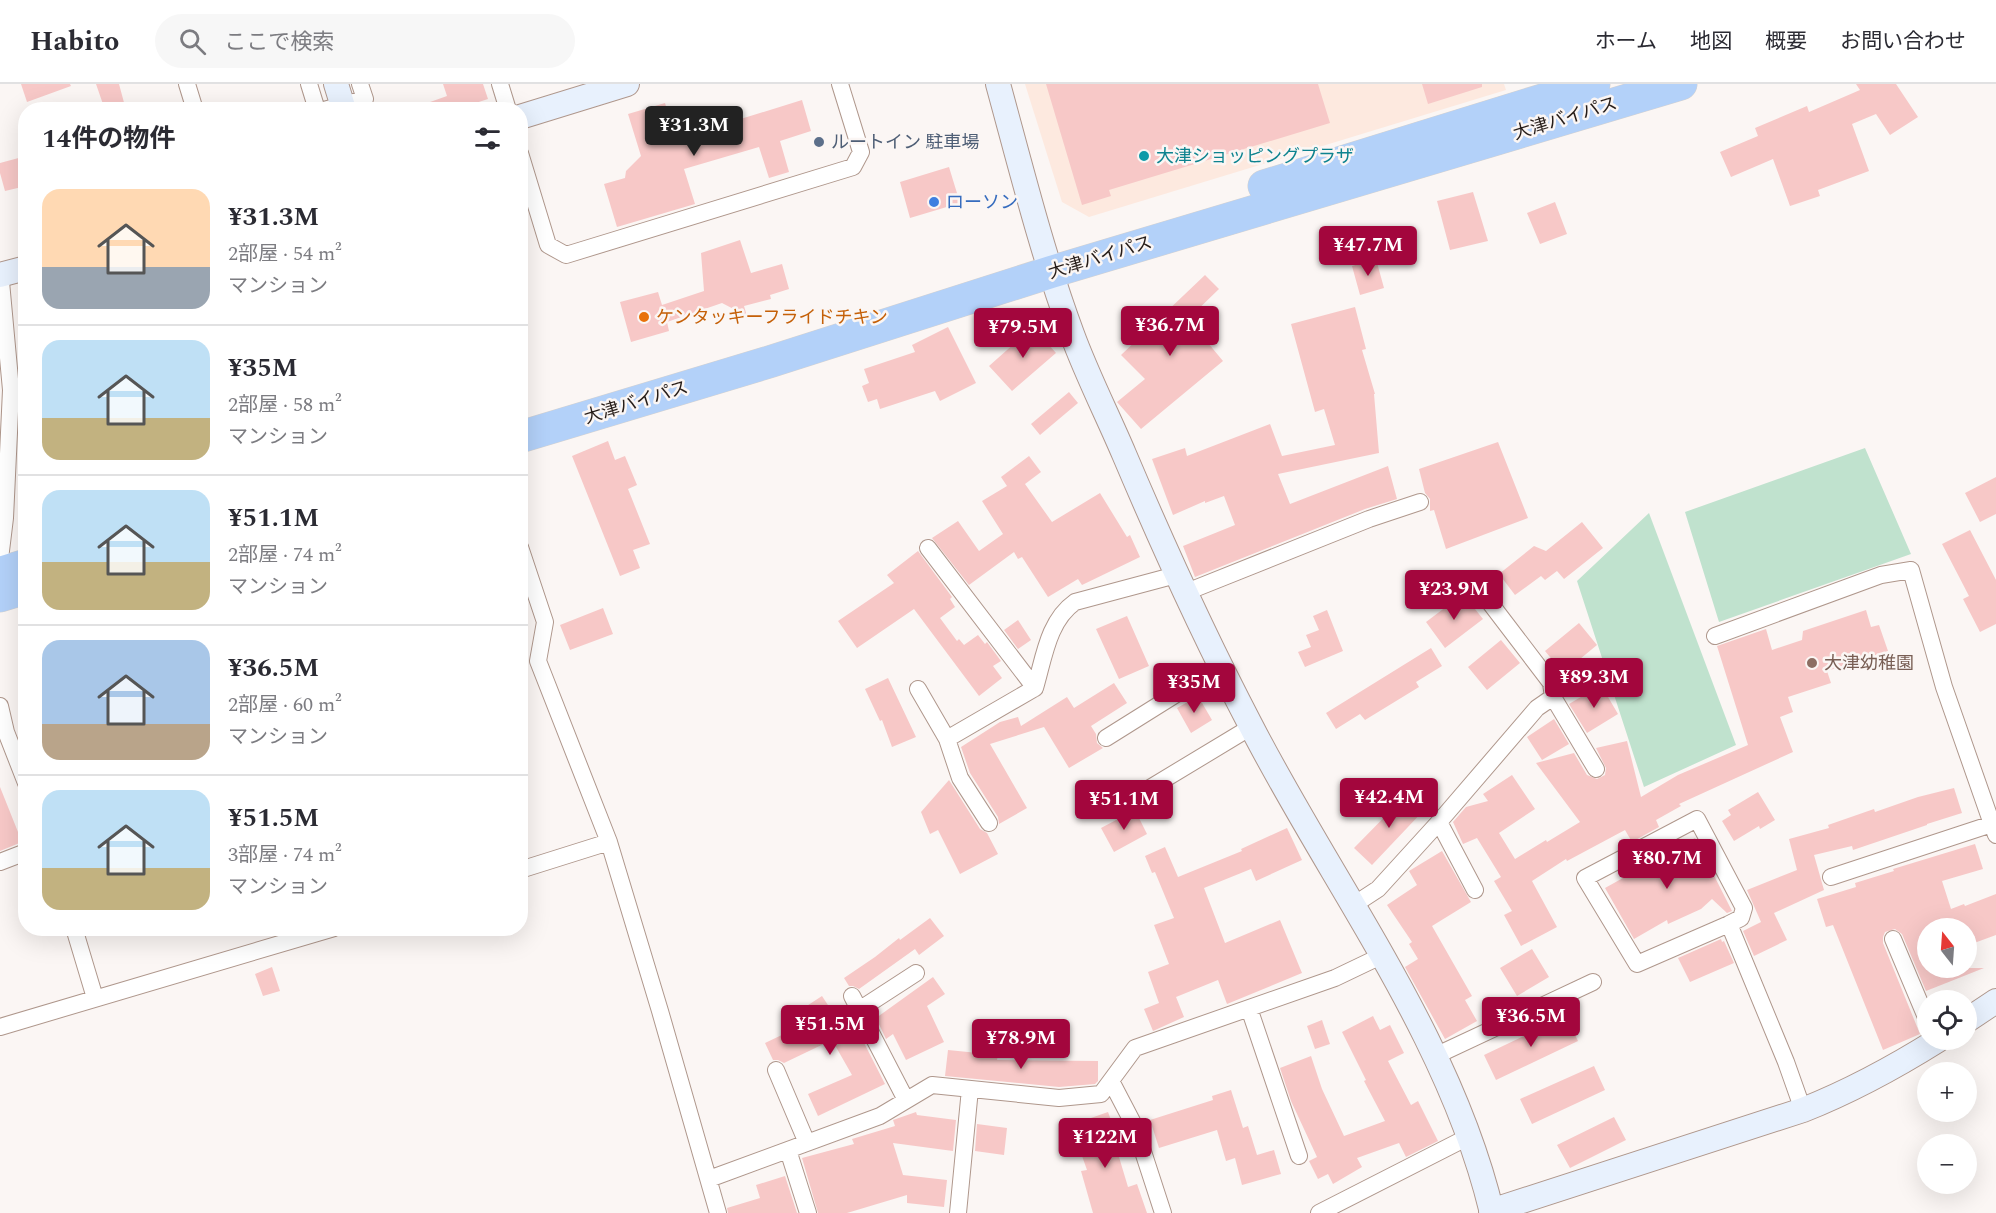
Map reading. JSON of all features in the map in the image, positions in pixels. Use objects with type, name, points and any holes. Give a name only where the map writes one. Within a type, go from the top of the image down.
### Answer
[{"type":"highway","name":"大津バイパス","points":[[528,435],[769,362],[1048,262],[1594,84]]},
{"type":"highway","name":"大津バイパス","points":[[528,414],[1048,262],[1681,84]]},
{"type":"highway","points":[[0,573],[18,567]]},
{"type":"highway","points":[[0,596],[18,590]]},
{"type":"street","points":[[187,84],[193,102]]},
{"type":"street","points":[[309,84],[315,102]]},
{"type":"street","points":[[337,102],[365,99],[360,84]]},
{"type":"street","points":[[500,84],[506,102]]},
{"type":"street","points":[[528,115],[627,84]]},
{"type":"street","points":[[528,179],[548,245],[566,255],[853,167],[861,152],[840,84]]},
{"type":"street","points":[[998,84],[1048,262],[1073,336],[1180,584],[1251,727],[1382,956],[1435,1056],[1470,1136],[1491,1212],[1803,1110],[1882,1074],[1917,1048]]},
{"type":"street","points":[[0,559],[17,420],[11,390],[0,273],[18,270]]},
{"type":"street","points":[[947,739],[1035,688],[1055,623],[1065,609],[1075,602],[1180,584],[1420,502]]},
{"type":"street","points":[[928,548],[1035,688]]},
{"type":"street","points":[[1715,636],[1881,575],[1911,570],[1944,687],[1994,830],[1831,877]]},
{"type":"street","points":[[528,571],[545,622],[538,662],[609,842],[718,1213]]},
{"type":"street","points":[[1484,595],[1551,683],[1553,697],[1596,769]]},
{"type":"street","points":[[1106,738],[1221,666]]},
{"type":"street","points":[[918,689],[947,739],[960,778],[989,823]]},
{"type":"street","points":[[1353,906],[1378,889],[1537,708],[1553,697]]},
{"type":"street","points":[[0,706],[6,732],[18,763]]},
{"type":"street","points":[[1145,791],[1251,727]]},
{"type":"street","points":[[1697,819],[1744,908],[1741,918],[1729,924],[1637,964],[1585,878],[1697,819]]},
{"type":"street","points":[[1439,822],[1475,890]]},
{"type":"street","points":[[528,867],[609,842]]},
{"type":"street","points":[[0,862],[18,855]]},
{"type":"street","points":[[1729,924],[1786,1062],[1803,1110]]},
{"type":"street","points":[[76,936],[95,998]]},
{"type":"street","points":[[0,1027],[307,936]]},
{"type":"street","points":[[1893,939],[1917,996]]},
{"type":"street","points":[[709,1179],[880,1116],[932,1085],[1059,1098],[1101,1094],[1135,1048],[1335,978],[1382,956]]},
{"type":"street","points":[[906,1100],[855,1003],[916,973]]},
{"type":"street","points":[[1435,1056],[1593,982]]},
{"type":"street","points":[[1977,1014],[1996,1001]]},
{"type":"street","points":[[1249,1008],[1299,1156]]},
{"type":"street","points":[[776,1070],[807,1143]]},
{"type":"street","points":[[1111,1081],[1135,1127],[1163,1213]]},
{"type":"street","points":[[958,1213],[970,1089]]},
{"type":"street","points":[[1319,1213],[1470,1136]]},
{"type":"street","points":[[788,1150],[808,1213]]},
{"type":"shaded area","name":"大津ショッピングプラザ","points":[[1025,84],[1504,84],[1506,90],[1089,217],[1062,202]]},
{"type":"green space","points":[[1865,448],[1911,554],[1719,622],[1685,512]]},
{"type":"green space","points":[[1649,513],[1736,745],[1644,787],[1577,581]]},
{"type":"building","points":[[21,84],[70,84],[71,86],[27,102]]},
{"type":"building","points":[[96,84],[119,84],[124,102],[102,102]]},
{"type":"building","points":[[443,84],[483,84],[488,99],[479,102],[430,102],[447,96]]},
{"type":"building","name":"大津ショッピングプラザ","points":[[1046,84],[1318,84],[1330,123],[1109,190],[1111,196],[1082,205]]},
{"type":"building","points":[[1422,84],[1482,84],[1482,87],[1428,104]]},
{"type":"building","points":[[1856,84],[1896,84],[1918,117],[1890,135],[1876,114],[1852,124],[1869,171],[1818,190],[1820,196],[1790,206],[1773,159],[1731,177],[1720,152],[1758,136],[1755,128],[1807,106],[1809,112],[1860,90]]},
{"type":"building","points":[[802,100],[811,131],[780,141],[789,172],[769,178],[759,147],[684,169],[695,204],[617,227],[604,184],[625,178],[626,171],[641,156],[628,114],[665,103],[676,139]]},
{"type":"building","points":[[18,158],[18,188],[5,191],[0,163]]},
{"type":"building","points":[[949,167],[960,203],[910,218],[900,182]]},
{"type":"building","points":[[1473,192],[1488,241],[1450,250],[1437,201]]},
{"type":"building","points":[[1555,202],[1567,234],[1540,244],[1527,213]]},
{"type":"building","points":[[740,240],[751,273],[782,264],[789,289],[770,295],[771,299],[744,306],[747,316],[722,303],[667,322],[669,331],[631,342],[620,302],[658,292],[662,305],[704,291],[701,253]]},
{"type":"building","points":[[1376,259],[1384,288],[1360,295],[1352,266]]},
{"type":"building","points":[[1205,275],[1219,289],[1188,319],[1223,361],[1141,429],[1117,402],[1145,379],[1121,355]]},
{"type":"building","points":[[1355,307],[1366,349],[1362,350],[1375,394],[1379,453],[1278,474],[1290,504],[1388,466],[1397,499],[1365,509],[1195,577],[1183,546],[1235,525],[1224,496],[1205,503],[1205,501],[1173,515],[1152,459],[1185,448],[1187,456],[1270,424],[1282,456],[1335,445],[1324,409],[1315,412],[1291,324]]},
{"type":"building","points":[[948,327],[976,383],[940,401],[935,391],[880,409],[877,399],[868,402],[862,386],[869,383],[864,369],[915,352],[912,345]]},
{"type":"building","points":[[1033,327],[1056,353],[1012,391],[989,366]]},
{"type":"building","points":[[1069,392],[1078,403],[1040,435],[1031,424]]},
{"type":"building","points":[[608,441],[615,460],[625,456],[637,485],[628,489],[650,544],[633,550],[640,568],[620,576],[572,456]]},
{"type":"building","points":[[1498,442],[1528,518],[1446,549],[1434,510],[1430,511],[1430,499],[1425,493],[1419,469]]},
{"type":"building","points":[[1029,456],[1041,472],[1025,484],[1052,522],[1100,493],[1127,537],[1130,535],[1140,557],[1082,585],[1078,579],[1048,597],[1022,557],[1018,559],[1014,552],[969,585],[932,538],[958,521],[979,551],[1003,534],[982,501],[1007,486],[1001,477]]},
{"type":"building","points":[[1996,477],[1996,514],[1980,522],[1965,493]]},
{"type":"building","points":[[1582,522],[1603,548],[1564,579],[1557,571],[1545,580],[1541,576],[1515,595],[1499,574],[1534,546],[1546,551]]},
{"type":"building","points":[[1970,530],[1996,580],[1996,624],[1980,632],[1963,599],[1969,596],[1942,544]]},
{"type":"building","points":[[918,551],[952,597],[950,599],[955,607],[940,618],[957,641],[959,639],[964,645],[978,635],[985,644],[987,642],[1001,661],[993,666],[1002,678],[979,696],[914,609],[857,648],[838,621],[894,583],[887,575]]},
{"type":"building","points":[[1463,594],[1483,619],[1445,648],[1426,622]]},
{"type":"building","points":[[603,608],[613,634],[570,650],[560,625]]},
{"type":"building","points":[[1327,610],[1343,651],[1305,667],[1298,652],[1311,647],[1306,635],[1319,630],[1313,616]]},
{"type":"building","points":[[1866,610],[1871,627],[1879,625],[1888,651],[1827,671],[1831,683],[1788,697],[1793,712],[1780,717],[1793,752],[1679,804],[1681,806],[1656,820],[1659,827],[1632,842],[1625,830],[1567,861],[1566,859],[1532,881],[1557,927],[1521,946],[1504,915],[1512,911],[1494,881],[1501,877],[1477,838],[1463,844],[1453,822],[1466,807],[1488,801],[1483,794],[1512,775],[1535,809],[1499,833],[1515,859],[1580,822],[1536,763],[1574,753],[1587,775],[1597,779],[1605,775],[1606,768],[1596,748],[1627,741],[1641,797],[1678,775],[1748,745],[1717,646],[1766,629],[1772,650],[1802,640],[1803,631]]},
{"type":"building","points":[[1127,616],[1149,666],[1119,679],[1096,629]]},
{"type":"building","points":[[1018,620],[1031,640],[1018,649],[1004,630]]},
{"type":"building","points":[[1579,623],[1597,645],[1563,673],[1545,651]]},
{"type":"building","points":[[1501,640],[1520,663],[1487,690],[1468,667]]},
{"type":"building","points":[[1431,648],[1442,666],[1416,682],[1419,687],[1365,720],[1360,714],[1336,729],[1326,713]]},
{"type":"building","points":[[888,678],[916,737],[892,747],[882,720],[880,721],[865,689]]},
{"type":"building","points":[[1114,683],[1127,703],[1091,726],[1096,734],[1097,743],[1103,748],[1069,768],[1044,727],[990,744],[1027,808],[999,824],[998,817],[970,773],[961,747],[1000,722],[1018,717],[1021,726],[1067,697],[1074,708]]},
{"type":"building","points":[[1601,685],[1618,714],[1587,733],[1569,704]]},
{"type":"building","points":[[1198,696],[1212,720],[1191,733],[1177,708]]},
{"type":"building","points":[[1554,719],[1569,744],[1542,760],[1527,737]]},
{"type":"building","points":[[949,780],[980,829],[987,833],[998,854],[960,874],[938,830],[930,834],[921,812]]},
{"type":"building","points":[[0,787],[18,832],[18,844],[0,851]]},
{"type":"building","points":[[1954,788],[1962,813],[1853,850],[1852,846],[1814,855],[1824,890],[1774,913],[1787,940],[1754,956],[1743,931],[1761,922],[1747,890],[1797,870],[1789,839],[1829,828],[1828,825],[1874,809],[1875,812],[1918,797]]},
{"type":"building","points":[[1758,792],[1775,820],[1760,829],[1759,826],[1734,841],[1722,821],[1731,815],[1728,810]]},
{"type":"building","points":[[1408,793],[1425,809],[1372,865],[1354,848]]},
{"type":"building","points":[[1135,810],[1147,834],[1114,852],[1101,828]]},
{"type":"building","points":[[1287,828],[1302,860],[1256,881],[1251,869],[1204,888],[1225,943],[1280,920],[1302,973],[1227,1004],[1218,980],[1176,997],[1184,1017],[1153,1031],[1144,1009],[1159,1003],[1148,972],[1169,964],[1154,925],[1174,918],[1155,872],[1152,873],[1145,856],[1165,847],[1178,877],[1242,851],[1241,849]]},
{"type":"building","points":[[1695,838],[1732,911],[1727,913],[1712,899],[1701,909],[1668,924],[1667,920],[1634,939],[1605,888]]},
{"type":"building","points":[[1975,844],[1983,869],[1942,881],[1951,909],[1996,894],[1996,935],[1977,942],[1977,918],[1917,918],[1917,970],[1902,934],[1895,929],[1885,932],[1883,943],[1917,1027],[1917,1035],[1883,1050],[1833,925],[1826,927],[1817,899],[1856,887],[1855,883],[1894,871],[1893,869]]},
{"type":"building","points":[[1442,851],[1471,902],[1432,926],[1472,996],[1465,1000],[1477,1021],[1445,1039],[1405,967],[1418,959],[1409,944],[1412,942],[1387,905],[1417,885],[1409,871]]},
{"type":"building","points":[[930,918],[944,936],[919,955],[915,949],[859,989],[849,986],[844,978]]},
{"type":"building","points":[[1721,939],[1734,963],[1690,982],[1678,958]]},
{"type":"building","points":[[1532,949],[1549,977],[1517,996],[1500,968]]},
{"type":"building","points":[[272,967],[280,991],[263,996],[255,974]]},
{"type":"building","points":[[933,977],[945,994],[927,1006],[944,1042],[906,1060],[893,1034],[886,1039],[876,1018]]},
{"type":"building","points":[[1921,978],[1959,978],[1929,990],[1926,990]]},
{"type":"building","points":[[822,996],[843,1028],[846,1026],[851,1036],[858,1031],[885,1084],[818,1116],[808,1094],[852,1075],[832,1040],[784,1063],[773,1060],[765,1043],[807,1023],[799,1011]]},
{"type":"building","points":[[1373,1016],[1380,1030],[1390,1025],[1404,1053],[1388,1061],[1411,1105],[1418,1101],[1438,1141],[1406,1157],[1399,1143],[1357,1158],[1362,1167],[1333,1184],[1328,1174],[1318,1179],[1309,1161],[1317,1157],[1291,1101],[1280,1068],[1311,1056],[1322,1089],[1344,1136],[1385,1121],[1342,1032]]},
{"type":"building","points":[[1566,1016],[1578,1041],[1496,1080],[1484,1055]]},
{"type":"building","points":[[1322,1020],[1330,1044],[1315,1049],[1307,1026]]},
{"type":"building","points":[[948,1050],[998,1055],[997,1060],[1098,1061],[1098,1081],[1095,1084],[1059,1087],[945,1076]]},
{"type":"building","points":[[1594,1066],[1605,1090],[1532,1124],[1520,1099]]},
{"type":"building","points":[[1231,1090],[1243,1128],[1248,1126],[1257,1155],[1274,1150],[1281,1174],[1242,1185],[1235,1158],[1226,1161],[1217,1130],[1159,1148],[1150,1120],[1213,1100],[1212,1096]]},
{"type":"building","points":[[916,1112],[917,1115],[956,1120],[953,1151],[893,1143],[903,1175],[947,1180],[944,1207],[907,1203],[907,1195],[847,1213],[818,1213],[802,1158],[854,1144],[852,1139],[895,1126],[893,1120]]},
{"type":"building","points":[[1108,1112],[1117,1136],[1113,1137],[1128,1187],[1137,1184],[1147,1213],[1093,1213],[1081,1171],[1087,1170],[1071,1125]]},
{"type":"building","points":[[1614,1117],[1626,1140],[1570,1168],[1557,1145]]},
{"type":"building","points":[[977,1124],[1007,1128],[1004,1155],[975,1151]]},
{"type":"building","points":[[785,1176],[797,1213],[728,1213],[727,1208],[760,1198],[756,1185]]},
{"type":"place","name":"ルートイン 駐車場","points":[[819,142]]},
{"type":"place","name":"大津ショッピングプラザ","points":[[1144,156]]},
{"type":"place","name":"ローソン","points":[[934,202]]},
{"type":"place","name":"ケンタッキーフライドチキン","points":[[644,317]]},
{"type":"place","name":"大津幼稚園","points":[[1812,663]]}]
